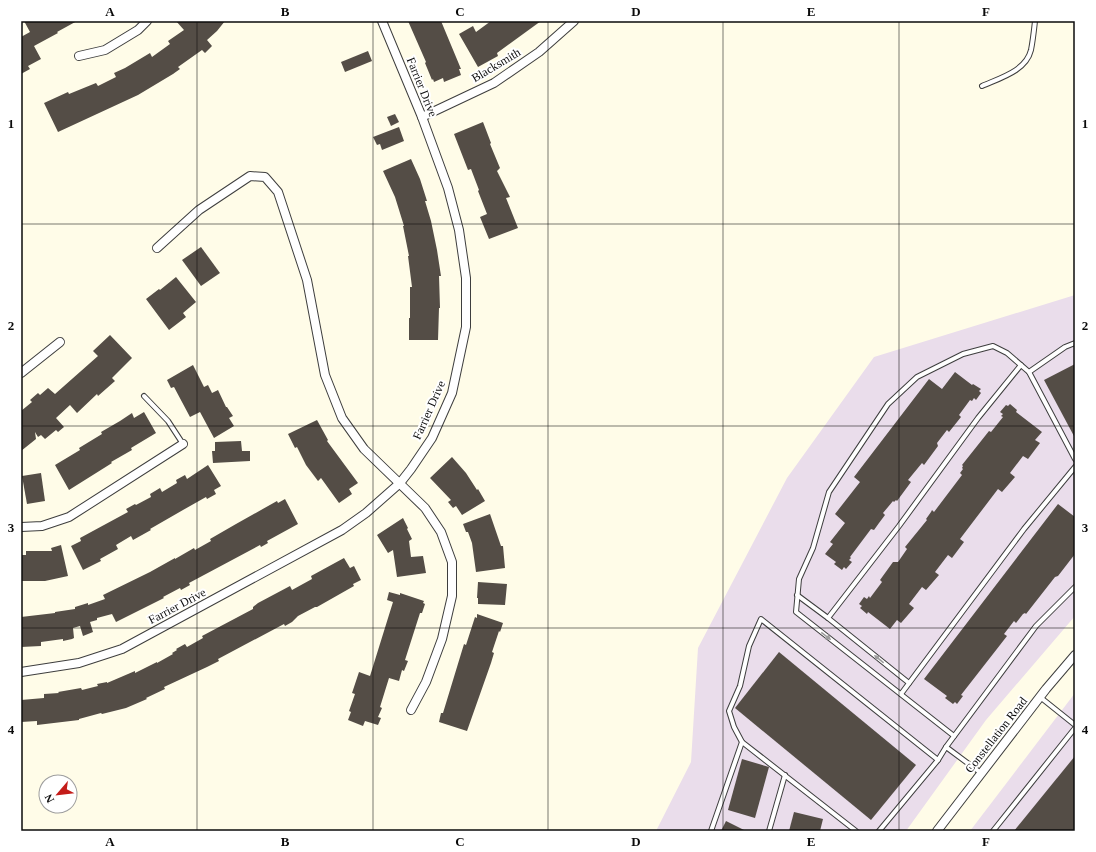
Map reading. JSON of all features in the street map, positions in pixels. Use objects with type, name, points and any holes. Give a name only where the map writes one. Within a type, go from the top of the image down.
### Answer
[{"type":"street","points":[[79,56],[105,50],[138,30],[147,21]]},
{"type":"street","name":"Farrier Drive","points":[[21,672],[79,663],[122,649],[342,530],[366,513],[400,483],[432,438],[452,392],[466,327],[466,278],[459,230],[448,188],[422,117],[382,21]]},
{"type":"street","name":"Blacksmith","points":[[422,117],[494,83],[539,52],[574,21]]},
{"type":"street","points":[[157,248],[199,210],[250,176],[265,177],[278,192],[307,280],[325,374],[342,418],[364,449],[425,508],[441,532],[452,562],[452,596],[442,639],[426,682],[411,710]]},
{"type":"street","points":[[21,373],[60,342]]},
{"type":"street","points":[[21,527],[42,526],[68,517],[183,444]]},
{"type":"street","name":"Constellation Road","points":[[937,831],[1040,697],[1075,655]]},
{"type":"lane","points":[[982,86],[1019,69],[1027,60],[1031,50],[1035,21]]},
{"type":"lane","points":[[1029,372],[1065,347],[1075,344]]},
{"type":"lane","points":[[954,736],[900,692],[796,612],[799,580],[813,548],[829,492],[888,404],[917,377],[963,354],[993,346],[1007,353],[1029,372],[1075,459]]},
{"type":"lane","points":[[828,618],[899,526],[978,418],[1021,365]]},
{"type":"lane","points":[[144,396],[168,421],[183,444]]},
{"type":"lane","points":[[900,692],[909,683],[1024,529],[1075,467]]},
{"type":"lane","points":[[879,831],[938,760],[954,736],[1036,626],[1075,587]]},
{"type":"lane","points":[[797,596],[828,618],[909,683]]},
{"type":"lane","points":[[856,831],[742,742],[734,727],[729,711],[740,686],[748,646],[761,619],[938,760]]},
{"type":"lane","points":[[993,831],[1075,726],[1040,697]]},
{"type":"lane","points":[[711,831],[742,742]]},
{"type":"lane","points":[[946,747],[982,774]]},
{"type":"lane","points":[[769,831],[785,775]]},
{"type":"shaded area","points":[[1075,295],[1075,616],[986,720],[906,831],[656,831],[691,762],[698,648],[787,478],[874,357]]},
{"type":"shaded area","points":[[1075,693],[1075,831],[970,831]]},
{"type":"building","points":[[24,21],[77,21],[34,46],[41,59],[28,66],[30,69],[21,74],[21,37],[30,32]]},
{"type":"building","points":[[176,21],[225,21],[207,40],[212,46],[205,53],[202,50],[178,67],[180,69],[173,74],[138,95],[58,132],[44,103],[68,92],[69,94],[96,83],[98,86],[116,77],[114,73],[150,53],[152,57],[170,44],[168,41],[184,30]]},
{"type":"building","points":[[408,21],[441,21],[461,69],[459,69],[461,75],[444,82],[443,78],[434,82],[433,79],[432,80],[425,63],[426,62]]},
{"type":"building","points":[[491,21],[541,21],[497,53],[498,56],[478,67],[459,34],[473,26],[476,32]]},
{"type":"building","points":[[368,51],[372,61],[345,72],[341,62]]},
{"type":"building","points":[[395,114],[399,122],[391,126],[387,117]]},
{"type":"building","points":[[483,122],[500,168],[497,171],[510,197],[506,198],[518,228],[489,239],[480,217],[487,214],[478,191],[479,190],[471,169],[468,170],[454,134]]},
{"type":"building","points":[[399,127],[404,141],[382,150],[380,144],[377,145],[373,137]]},
{"type":"building","points":[[411,159],[420,179],[427,201],[425,201],[431,221],[441,276],[439,276],[440,308],[438,340],[409,340],[410,287],[412,287],[409,256],[404,226],[395,197],[383,171]]},
{"type":"building","points":[[201,247],[220,273],[201,286],[182,260]]},
{"type":"building","points":[[176,277],[196,302],[183,313],[186,317],[169,330],[146,299]]},
{"type":"building","points":[[110,335],[132,358],[112,378],[115,381],[98,396],[97,394],[77,413],[70,405],[56,418],[64,427],[58,432],[56,430],[45,439],[41,435],[38,437],[35,432],[36,439],[21,451],[21,411],[32,402],[30,400],[38,393],[40,395],[48,388],[55,394],[98,356],[93,351]]},
{"type":"building","points":[[1075,364],[1075,438],[1044,380]]},
{"type":"building","points":[[193,365],[204,387],[208,385],[212,393],[218,390],[226,407],[233,416],[229,418],[234,426],[214,438],[200,412],[190,417],[174,387],[171,388],[167,380]]},
{"type":"building","points":[[955,372],[972,385],[973,384],[981,389],[979,391],[981,393],[976,400],[974,398],[972,401],[970,400],[959,415],[961,417],[949,432],[947,430],[937,443],[938,446],[924,465],[922,463],[908,480],[911,482],[897,501],[893,501],[883,513],[885,515],[874,530],[871,529],[850,557],[851,558],[849,560],[852,562],[846,569],[844,567],[842,570],[834,564],[836,562],[825,554],[833,544],[830,542],[845,523],[835,514],[860,482],[854,477],[929,379],[942,389]]},
{"type":"building","points":[[1010,404],[1017,410],[1016,412],[1042,432],[1035,440],[1040,443],[1028,459],[1023,456],[1010,473],[1015,477],[1002,492],[998,489],[960,539],[964,542],[952,558],[948,555],[935,572],[939,575],[926,590],[922,587],[909,604],[914,608],[901,623],[897,620],[890,629],[868,612],[867,614],[860,608],[862,606],[859,604],[864,597],[867,599],[869,596],[870,598],[882,582],[880,580],[893,562],[898,562],[907,549],[905,547],[927,520],[926,519],[932,510],[934,512],[962,475],[960,473],[963,469],[962,465],[989,431],[991,432],[1003,417],[1001,416],[1003,414],[1000,412],[1006,405],[1008,406]]},
{"type":"building","points":[[144,412],[156,433],[69,490],[55,465],[80,450],[79,448],[102,434],[101,432],[132,413],[134,418]]},
{"type":"building","points":[[317,420],[328,440],[327,441],[358,483],[349,489],[352,494],[339,503],[321,478],[318,481],[306,465],[297,447],[295,448],[288,434]]},
{"type":"building","points":[[241,441],[242,451],[250,451],[250,461],[213,463],[212,451],[215,451],[215,442]]},
{"type":"building","points":[[452,457],[466,473],[477,490],[478,489],[485,501],[462,515],[456,506],[453,508],[448,502],[451,500],[430,478]]},
{"type":"building","points":[[208,465],[221,486],[214,490],[216,494],[207,499],[206,497],[133,540],[131,536],[116,545],[118,549],[100,559],[101,561],[83,570],[71,546],[81,541],[80,538],[128,512],[126,509],[151,497],[150,494],[160,488],[162,492],[177,483],[176,480],[185,475],[187,479]]},
{"type":"building","points":[[41,473],[45,501],[27,504],[22,476]]},
{"type":"building","points":[[285,499],[298,524],[267,541],[268,543],[261,547],[260,545],[189,583],[190,585],[181,590],[180,588],[163,597],[164,598],[116,622],[112,614],[97,618],[97,620],[90,622],[93,632],[83,636],[80,626],[73,628],[74,638],[72,639],[41,642],[41,646],[21,647],[21,617],[75,609],[75,607],[88,603],[88,605],[105,599],[103,595],[194,548],[195,550],[211,541],[210,539],[236,524],[277,501],[278,503]]},
{"type":"building","points":[[1058,504],[1075,517],[1075,554],[1026,614],[1023,614],[1016,623],[1014,621],[1004,634],[1007,636],[961,695],[963,696],[957,704],[955,702],[953,704],[945,698],[947,696],[924,679]]},
{"type":"building","points":[[490,514],[501,546],[503,546],[505,568],[476,572],[472,543],[463,524]]},
{"type":"building","points":[[403,518],[412,539],[409,541],[411,557],[423,556],[426,573],[397,577],[393,550],[388,553],[377,535]]},
{"type":"building","points":[[61,545],[68,576],[45,581],[21,581],[21,555],[26,555],[26,551],[52,551],[51,548]]},
{"type":"building","points":[[344,558],[350,568],[354,566],[361,580],[353,584],[354,586],[298,616],[285,626],[284,624],[218,659],[219,661],[164,687],[165,689],[146,698],[147,699],[126,708],[101,713],[79,720],[37,725],[37,721],[21,722],[21,700],[44,698],[44,694],[59,693],[58,692],[81,688],[82,690],[98,686],[97,684],[107,683],[135,671],[135,673],[173,654],[172,653],[177,650],[176,649],[185,644],[187,647],[203,638],[202,636],[253,609],[253,607],[258,603],[290,586],[292,590],[312,579],[311,576]]},
{"type":"building","points":[[478,582],[507,584],[505,605],[478,604]]},
{"type":"building","points":[[389,592],[400,595],[400,593],[424,601],[423,603],[425,604],[422,613],[420,613],[405,660],[408,661],[404,671],[402,670],[399,681],[389,678],[380,707],[382,708],[378,717],[381,718],[378,725],[365,721],[363,726],[348,720],[351,712],[349,711],[355,694],[352,693],[359,672],[370,676],[393,602],[387,600]]},
{"type":"building","points":[[477,614],[503,623],[492,652],[494,653],[491,663],[467,731],[439,722],[464,644],[466,645],[475,617],[477,618]]},
{"type":"building","points":[[779,652],[916,765],[871,820],[735,708]]},
{"type":"building","points":[[1075,756],[1075,831],[1014,831]]},
{"type":"building","points":[[742,759],[769,767],[755,818],[728,810]]},
{"type":"building","points":[[794,812],[823,819],[820,831],[789,831]]},
{"type":"building","points":[[726,821],[746,831],[721,831]]}]
